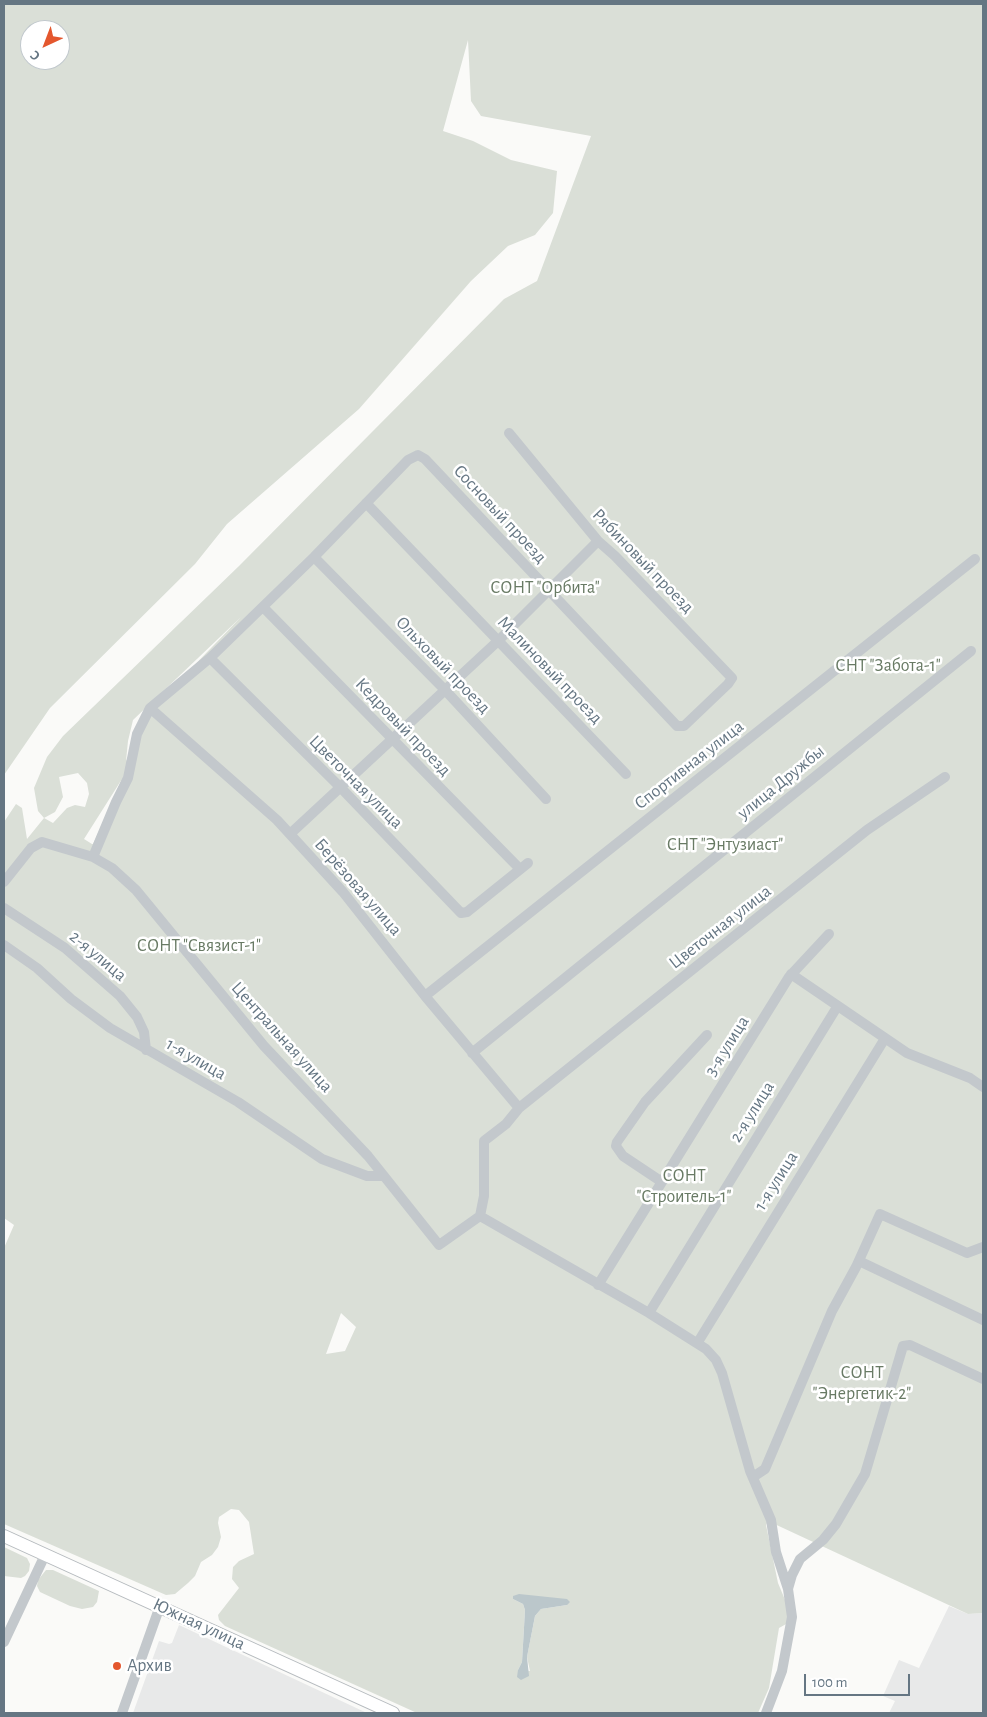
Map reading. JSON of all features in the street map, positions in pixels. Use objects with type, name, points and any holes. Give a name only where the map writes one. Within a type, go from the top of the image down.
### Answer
[{"type":"main road","name":"Южная улица","points":[[4,1536],[393,1713]]},
{"type":"street","name":"Рябиновый проезд","points":[[509,432],[598,541],[615,556],[732,678],[704,706]]},
{"type":"street","name":"Сосновый проезд","points":[[366,503],[408,460],[418,455],[425,459],[678,726],[684,726],[704,706]]},
{"type":"street","points":[[94,857],[116,802],[128,778],[137,734],[150,708],[210,658],[264,607],[366,503]]},
{"type":"street","name":"Малиновый проезд","points":[[366,503],[626,774]]},
{"type":"street","points":[[290,834],[499,640],[598,541]]},
{"type":"street","name":"Ольховый проезд","points":[[314,557],[445,690],[546,799]]},
{"type":"street","name":"Спортивная улица","points":[[425,996],[975,559]]},
{"type":"street","name":"Кедровый проезд","points":[[264,607],[392,739],[524,866]]},
{"type":"street","name":"улица Дружбы","points":[[472,1053],[971,651]]},
{"type":"street","name":"Цветочная улица","points":[[210,658],[341,788],[461,912],[467,912],[524,866]]},
{"type":"street","name":"Берёзовая улица","points":[[150,708],[240,785],[290,834],[378,934],[425,996],[519,1108]]},
{"type":"street","name":"Цветочная улица","points":[[480,1216],[484,1196],[484,1141],[506,1124],[519,1108],[867,830],[945,777]]},
{"type":"street","name":"Центральная улица","points":[[4,882],[31,848],[38,843],[48,842],[94,857],[112,868],[136,890],[264,1046],[352,1138],[439,1245],[480,1216]]},
{"type":"street","name":"2-я улица","points":[[4,908],[65,948],[120,996],[137,1017],[144,1032],[146,1050]]},
{"type":"street","name":"3-я улица","points":[[598,1285],[791,974],[829,934]]},
{"type":"street","name":"1-я улица","points":[[4,945],[37,968],[71,999],[104,1024],[238,1102],[328,1163],[367,1176],[384,1176]]},
{"type":"street","points":[[791,974],[884,1040],[907,1053],[970,1078],[983,1087]]},
{"type":"street","name":"2-я улица","points":[[650,1313],[837,1007]]},
{"type":"street","name":"3-я улица","points":[[662,1182],[623,1156],[616,1146],[617,1142],[645,1102],[707,1035]]},
{"type":"street","name":"1-я улица","points":[[698,1342],[884,1040]]},
{"type":"street","points":[[753,1478],[765,1469],[832,1311],[859,1261],[880,1214],[967,1253],[983,1247]]},
{"type":"street","points":[[480,1216],[698,1342],[716,1360],[722,1373],[753,1478],[771,1520],[776,1552],[788,1590],[792,1617],[782,1671],[766,1713]]},
{"type":"street","points":[[859,1261],[983,1320]]},
{"type":"street","points":[[788,1590],[792,1575],[800,1560],[823,1540],[836,1524],[865,1474],[903,1346],[910,1344],[983,1378]]},
{"type":"street","points":[[4,1642],[45,1555]]},
{"type":"street","points":[[122,1713],[160,1606]]},
{"type":"shaded area","points":[[519,1594],[567,1599],[570,1602],[567,1605],[541,1609],[535,1616],[527,1657],[529,1676],[521,1680],[517,1677],[522,1662],[525,1610],[523,1604],[513,1599],[513,1596]]},
{"type":"shaded area","points":[[949,1606],[968,1614],[983,1613],[983,1713],[889,1713],[895,1701],[883,1696],[899,1660],[919,1668]]},
{"type":"shaded area","points":[[179,1625],[367,1713],[133,1713],[159,1641],[172,1643]]},
{"type":"green space","points":[[4,4],[983,4],[983,1613],[968,1614],[768,1521],[766,1525],[778,1583],[788,1607],[788,1623],[779,1628],[769,1688],[758,1713],[417,1713],[225,1626],[219,1620],[218,1615],[239,1588],[232,1579],[233,1567],[239,1561],[254,1554],[249,1522],[239,1510],[231,1509],[219,1517],[218,1523],[221,1537],[218,1547],[212,1555],[201,1562],[195,1576],[188,1583],[175,1594],[166,1595],[4,1524],[4,1248],[14,1225],[4,1218],[4,822],[16,804],[22,808],[27,839],[44,818],[38,811],[34,788],[47,757],[63,736],[239,566],[504,299],[537,281],[591,136],[481,116],[471,101],[468,40],[443,131],[473,141],[511,160],[557,171],[553,213],[535,235],[508,246],[471,281],[359,409],[227,524],[195,564],[50,708],[4,775]],"holes":[[[241,617],[153,708],[126,761],[133,720]],[[78,773],[87,783],[89,794],[85,807],[75,805],[67,808],[53,823],[44,818],[55,812],[63,797],[59,777]],[[122,779],[93,844],[92,844],[84,839]],[[341,1313],[356,1327],[345,1351],[326,1354]],[[513,1599],[567,1605],[541,1609],[535,1616],[527,1657],[530,1671],[518,1670],[522,1662],[525,1610],[523,1604]]]},
{"type":"green space","points":[[4,1547],[27,1558],[30,1564],[29,1571],[25,1576],[21,1578],[4,1576]]},
{"type":"green space","points":[[46,1570],[53,1570],[99,1591],[97,1602],[93,1607],[82,1609],[70,1606],[40,1592],[37,1586],[38,1580]]},
{"type":"place","name":"Архив","points":[[117,1666]]},
{"type":"park label","name":"СОНТ \"Орбита\"","points":[[545,588]]},
{"type":"park label","name":"СНТ \"Забота-1\"","points":[[888,666]]},
{"type":"park label","name":"СНТ \"Энтузиаст\"","points":[[725,845]]},
{"type":"park label","name":"СОНТ \"Связист-1\"","points":[[199,946]]},
{"type":"park label","name":"СОНТ \"Строитель-1\"","points":[[684,1186]]},
{"type":"park label","name":"СОНТ \"Энергетик-2\"","points":[[862,1384]]}]
